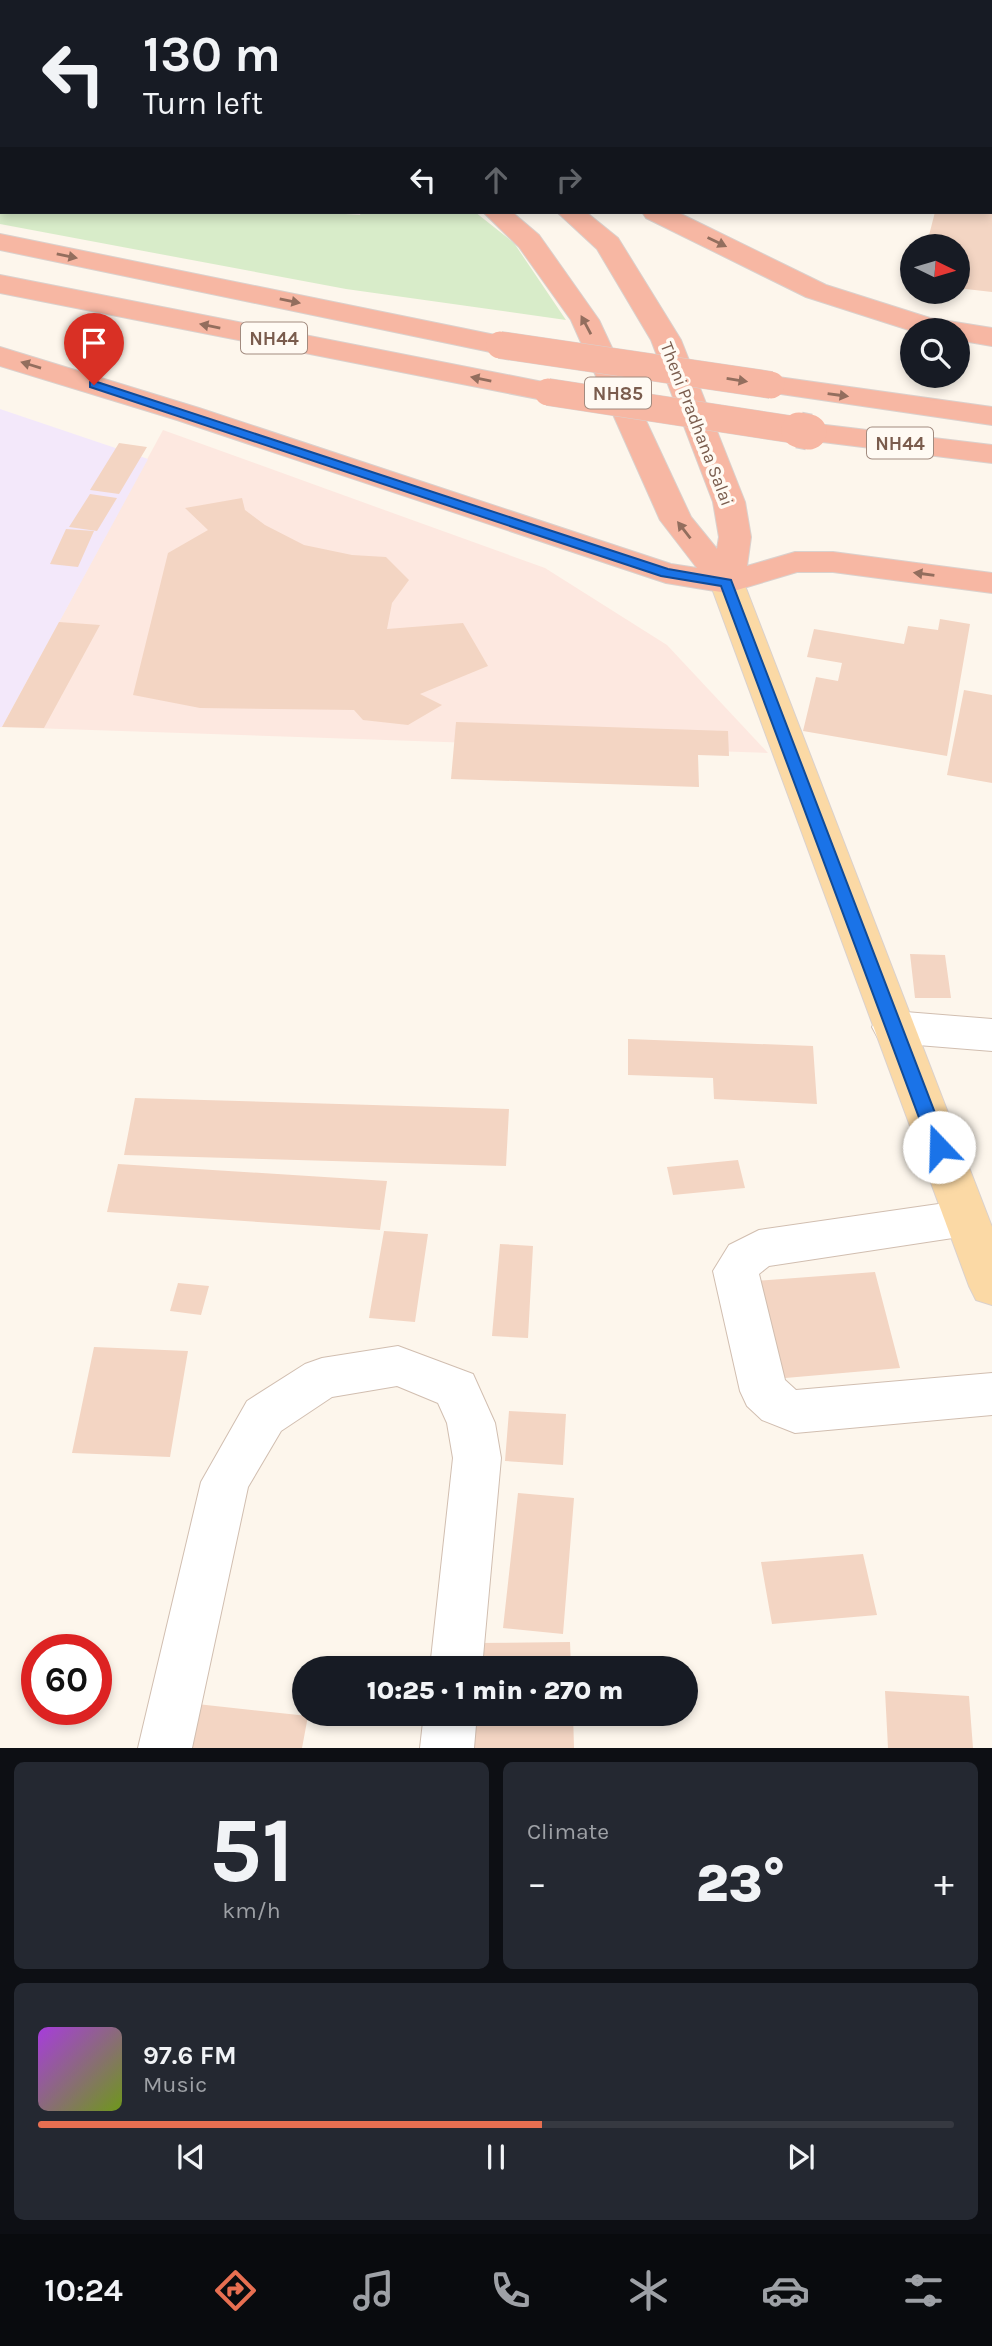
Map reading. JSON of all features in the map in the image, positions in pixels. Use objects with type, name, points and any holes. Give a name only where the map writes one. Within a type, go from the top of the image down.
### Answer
[{"type":"highway","name":"NH85","points":[[498,214],[529,242],[585,320],[677,520],[727,583]]},
{"type":"highway","name":"Theni Pradhana Salai","points":[[572,214],[608,244],[666,340],[729,502],[735,537],[727,583]]},
{"type":"highway","points":[[660,214],[816,291],[900,318]]},
{"type":"highway","name":"NH44","points":[[0,242],[500,345],[992,416]]},
{"type":"highway","name":"NH44","points":[[0,284],[548,392],[809,432],[992,454]]},
{"type":"highway","points":[[970,333],[992,337]]},
{"type":"highway","points":[[0,356],[188,414],[666,573],[727,583],[795,562],[833,562],[992,583]]},
{"type":"main road","points":[[727,583],[992,1286]]},
{"type":"street","points":[[893,1027],[992,1035]]},
{"type":"street","points":[[966,1218],[759,1249],[745,1258],[736,1271],[764,1391],[779,1405],[795,1412],[992,1394]]},
{"type":"street","points":[[165,1748],[225,1482],[264,1416],[322,1378],[398,1366],[456,1389],[471,1423],[477,1458],[457,1656]]},
{"type":"street","points":[[447,1748],[450,1726]]},
{"type":"shaded area","points":[[0,409],[148,459],[2,727],[0,727]]},
{"type":"shaded area","points":[[163,430],[545,568],[667,645],[768,753],[2,727]]},
{"type":"green space","points":[[0,214],[478,214],[514,243],[566,320],[346,289],[0,224]]},
{"type":"building","points":[[934,214],[992,214],[992,292],[970,289],[970,234],[929,234]]},
{"type":"building","points":[[119,443],[147,447],[119,494],[90,490]]},
{"type":"building","points":[[90,494],[117,498],[97,531],[69,527]]},
{"type":"building","points":[[242,498],[245,510],[265,525],[304,545],[352,555],[386,557],[409,580],[392,603],[387,629],[463,623],[488,666],[420,694],[442,705],[408,725],[363,720],[354,710],[200,708],[133,695],[168,553],[208,530],[185,508]]},
{"type":"building","points":[[66,529],[94,531],[78,567],[50,564]]},
{"type":"building","points":[[940,619],[970,624],[947,756],[803,731],[816,677],[838,681],[842,663],[807,657],[814,629],[904,644],[908,626],[938,630]]},
{"type":"building","points":[[59,622],[100,625],[44,728],[2,727]]},
{"type":"building","points":[[964,690],[992,695],[992,783],[947,775]]},
{"type":"building","points":[[456,722],[728,731],[729,756],[698,755],[699,787],[451,779]]},
{"type":"building","points":[[910,954],[945,955],[951,998],[915,998]]},
{"type":"building","points":[[628,1039],[813,1046],[817,1104],[714,1099],[713,1078],[628,1075]]},
{"type":"building","points":[[135,1098],[509,1109],[506,1166],[124,1155]]},
{"type":"building","points":[[738,1160],[745,1188],[673,1195],[667,1167]]},
{"type":"building","points":[[118,1164],[387,1181],[380,1230],[107,1212]]},
{"type":"building","points":[[384,1231],[428,1234],[415,1322],[369,1318]]},
{"type":"building","points":[[500,1244],[533,1246],[528,1338],[492,1336]]},
{"type":"building","points":[[875,1272],[900,1368],[774,1379],[754,1281]]},
{"type":"building","points":[[178,1283],[209,1286],[201,1315],[170,1311]]},
{"type":"building","points":[[94,1347],[188,1351],[170,1457],[72,1453]]},
{"type":"building","points":[[509,1411],[566,1414],[563,1465],[505,1461]]},
{"type":"building","points":[[518,1493],[574,1498],[563,1634],[503,1628]]},
{"type":"building","points":[[863,1554],[877,1615],[772,1624],[761,1562]]},
{"type":"building","points":[[570,1642],[571,1656],[474,1656],[474,1643]]},
{"type":"building","points":[[885,1691],[969,1696],[973,1748],[888,1748]]},
{"type":"building","points":[[197,1704],[292,1714],[292,1726],[306,1726],[302,1748],[188,1748]]},
{"type":"building","points":[[475,1726],[573,1726],[574,1748],[475,1748]]},
{"type":"route","points":[[94,385],[666,573],[727,583],[773,712],[939,1147]]}]
